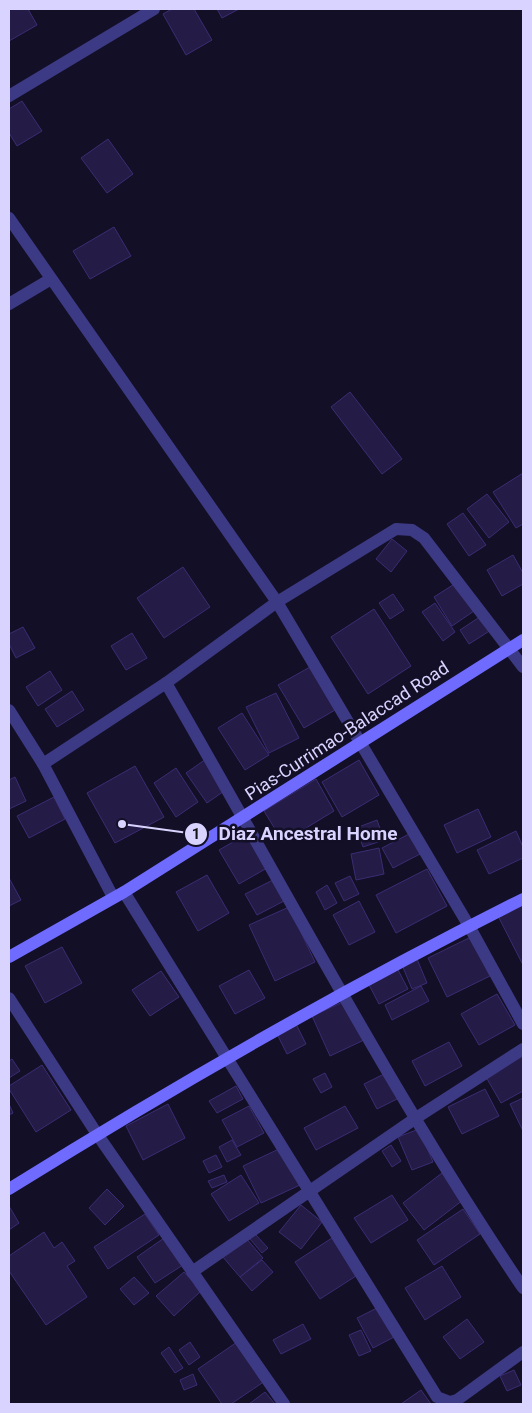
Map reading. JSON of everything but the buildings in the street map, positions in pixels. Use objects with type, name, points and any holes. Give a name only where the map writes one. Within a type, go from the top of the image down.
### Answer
[{"type":"main road","name":"Pias-Currimao-Balaccad Road","points":[[9,957],[118,895],[244,818],[359,742],[523,640]]},
{"type":"main road","points":[[9,1189],[97,1134],[342,992],[523,899]]},
{"type":"street","points":[[9,96],[154,9]]},
{"type":"street","points":[[9,218],[277,602],[470,926],[523,1024]]},
{"type":"street","points":[[9,304],[51,279]]},
{"type":"street","points":[[43,764],[166,683],[277,602],[396,529],[412,530],[424,538],[523,667]]},
{"type":"street","points":[[166,683],[416,1118],[473,1214],[523,1288]]},
{"type":"street","points":[[9,710],[43,764],[118,895],[228,1058],[437,1397],[450,1402],[457,1400],[523,1352]]},
{"type":"street","points":[[9,998],[97,1134],[284,1404]]},
{"type":"street","points":[[192,1272],[416,1118],[523,1049]]},
{"type":"place","name":"Diaz Ancestral Home","points":[[122,824]]}]
